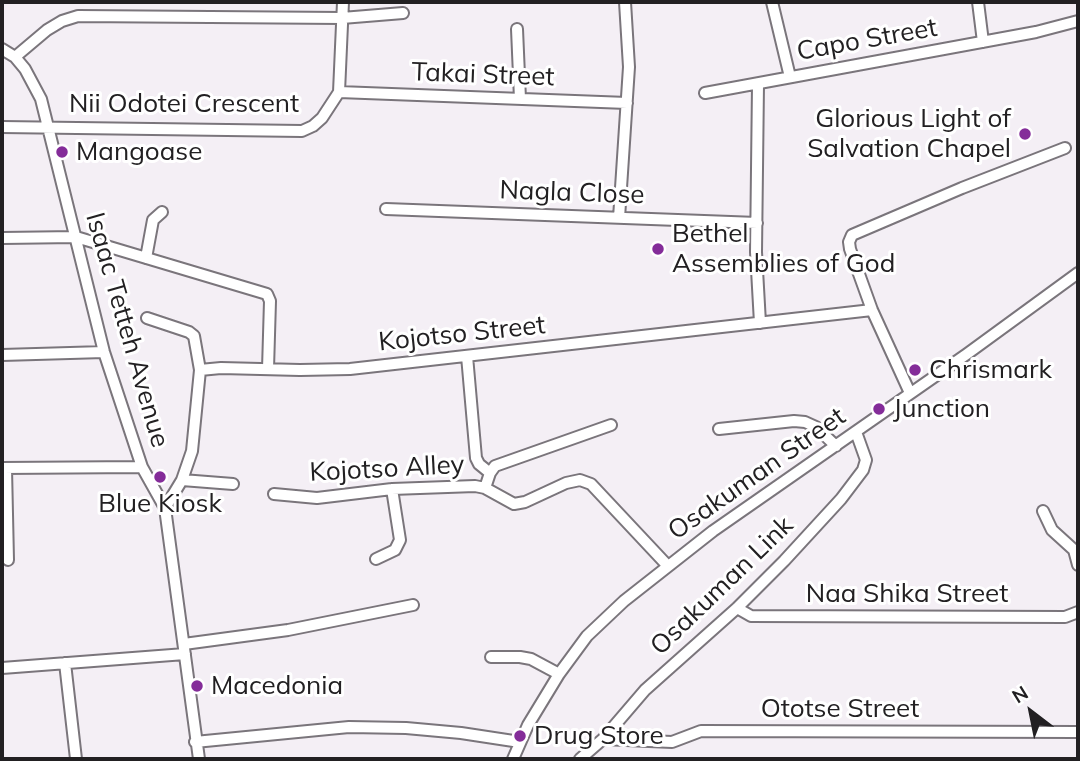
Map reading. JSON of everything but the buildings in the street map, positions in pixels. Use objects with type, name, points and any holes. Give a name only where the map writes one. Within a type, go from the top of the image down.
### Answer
[{"type":"street","points":[[339,92],[343,2]]},
{"type":"street","points":[[619,218],[629,48],[625,2]]},
{"type":"street","points":[[772,2],[790,78]]},
{"type":"street","points":[[978,2],[983,42]]},
{"type":"street","points":[[15,57],[47,30],[78,16],[342,18],[403,13]]},
{"type":"street","name":"Capo Street","points":[[705,93],[983,42],[1078,21]]},
{"type":"street","points":[[517,29],[520,99]]},
{"type":"street","name":"Isaac Tetteh Avenue","points":[[2,49],[15,57],[35,83],[104,352],[142,467],[166,508],[199,759]]},
{"type":"street","points":[[758,85],[757,223],[760,323]]},
{"type":"street","name":"Takai Street","points":[[339,92],[626,103]]},
{"type":"street","name":"Nii Odotei Crescent","points":[[2,127],[302,131],[322,118],[339,92]]},
{"type":"street","points":[[910,393],[872,310],[849,249],[852,235],[1065,148]]},
{"type":"street","name":"Nagla Close","points":[[386,209],[757,223]]},
{"type":"street","points":[[146,258],[153,220],[162,212]]},
{"type":"street","points":[[2,237],[76,237],[267,294],[270,301],[268,369]]},
{"type":"street","name":"Osakuman Street","points":[[513,759],[559,674],[587,636],[605,618],[667,565],[713,531],[1078,273]]},
{"type":"street","name":"Kojotso Street","points":[[200,370],[350,369],[872,310]]},
{"type":"street","points":[[148,318],[194,336],[200,370],[195,437],[182,480],[166,508]]},
{"type":"street","points":[[2,355],[104,352]]},
{"type":"street","points":[[467,356],[476,458],[490,473]]},
{"type":"street","points":[[719,429],[805,422],[816,427],[836,446]]},
{"type":"street","points":[[485,488],[495,466],[505,461],[611,425]]},
{"type":"street","name":"Osakuman Link","points":[[580,759],[603,739],[645,690],[784,562],[841,499],[863,470],[866,460],[856,432]]},
{"type":"street","points":[[8,560],[4,468],[142,467]]},
{"type":"street","points":[[182,480],[233,484]]},
{"type":"street","name":"Kojotso Alley","points":[[274,494],[317,498],[456,485],[485,488],[514,504],[580,480],[591,484],[667,565]]},
{"type":"street","points":[[376,559],[395,550],[400,540],[392,489]]},
{"type":"street","points":[[1043,511],[1052,530],[1077,555],[1078,565]]},
{"type":"street","points":[[2,668],[184,649],[413,605]]},
{"type":"street","name":"Naa Shika Street","points":[[737,608],[751,616],[1065,617],[1078,612]]},
{"type":"street","points":[[491,657],[531,659],[559,674]]},
{"type":"street","points":[[65,663],[76,759]]},
{"type":"street","points":[[195,742],[349,727],[406,728],[520,742]]},
{"type":"street","name":"Ototse Street","points":[[603,739],[672,742],[701,731],[1078,732]]},
{"type":"place","name":"Glorious Light of Salvation Chapel","points":[[1025,134]]},
{"type":"place","name":"Mangoase","points":[[62,152]]},
{"type":"place","name":"Bethel Assemblies of God","points":[[658,249]]},
{"type":"place","name":"Chrismark","points":[[915,370]]},
{"type":"place","name":"Junction","points":[[879,409]]},
{"type":"place","name":"Blue Kiosk","points":[[160,477]]},
{"type":"place","name":"Macedonia","points":[[197,686]]},
{"type":"place","name":"Drug Store","points":[[520,736]]}]
